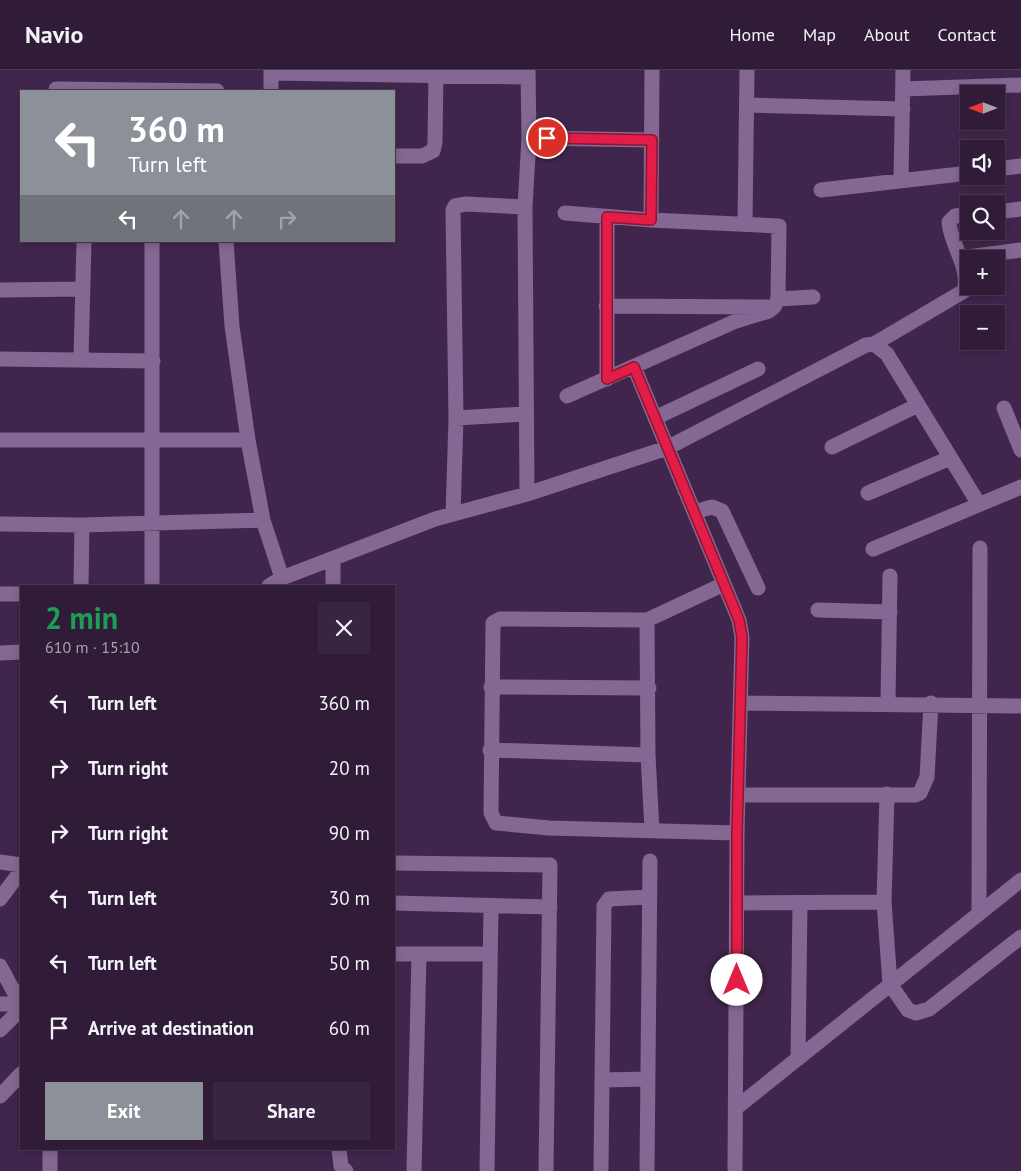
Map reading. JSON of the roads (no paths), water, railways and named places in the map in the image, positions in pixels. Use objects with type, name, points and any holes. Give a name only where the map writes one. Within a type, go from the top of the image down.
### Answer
[{"type":"street","points":[[651,220],[652,70]]},
{"type":"street","points":[[745,223],[747,70]]},
{"type":"street","points":[[901,180],[903,70]]},
{"type":"street","points":[[270,90],[271,71],[528,73],[529,138],[525,207],[527,494]]},
{"type":"street","points":[[395,156],[422,156],[433,151],[436,143],[436,72]]},
{"type":"street","points":[[903,89],[1021,85]]},
{"type":"street","points":[[56,89],[111,90]]},
{"type":"street","points":[[747,105],[903,109]]},
{"type":"street","points":[[529,138],[652,140]]},
{"type":"street","points":[[1005,168],[1021,166]]},
{"type":"street","points":[[821,190],[960,174]]},
{"type":"street","points":[[453,514],[456,418],[453,210],[455,206],[466,204],[525,207]]},
{"type":"street","points":[[1005,211],[1021,209]]},
{"type":"street","points":[[565,213],[651,220],[779,226],[776,303],[769,311],[736,321],[567,396]]},
{"type":"street","points":[[960,215],[955,216],[949,222],[960,258]]},
{"type":"street","points":[[607,217],[607,379]]},
{"type":"street","points":[[81,359],[84,242]]},
{"type":"street","points":[[152,242],[154,440],[152,585]]},
{"type":"street","points":[[226,242],[232,326],[248,440],[276,582],[435,519],[527,494],[667,448],[866,345],[874,344],[960,293]]},
{"type":"street","points":[[1005,252],[1021,250]]},
{"type":"street","points":[[0,290],[83,289]]},
{"type":"street","points":[[606,306],[776,303],[813,297]]},
{"type":"street","points":[[874,344],[886,354],[976,501],[982,503]]},
{"type":"street","points":[[0,359],[153,360]]},
{"type":"street","points":[[634,367],[739,620],[742,637],[737,833],[736,1171]]},
{"type":"street","points":[[655,418],[758,370]]},
{"type":"street","points":[[832,447],[918,405]]},
{"type":"street","points":[[1004,408],[1021,450]]},
{"type":"street","points":[[456,418],[525,414]]},
{"type":"street","points":[[0,440],[248,440]]},
{"type":"street","points":[[868,493],[950,458]]},
{"type":"street","points":[[873,549],[1021,487]]},
{"type":"street","points":[[694,512],[712,507],[722,511],[758,588]]},
{"type":"street","points":[[0,524],[82,525],[263,520]]},
{"type":"street","points":[[81,585],[82,525]]},
{"type":"street","points":[[979,913],[980,548]]},
{"type":"street","points":[[333,559],[334,585]]},
{"type":"street","points":[[888,703],[890,576]]},
{"type":"street","points":[[724,584],[647,620],[495,621],[492,626],[491,813],[496,823],[549,828],[737,833]]},
{"type":"street","points":[[0,594],[20,594]]},
{"type":"street","points":[[818,610],[890,612]]},
{"type":"street","points":[[647,620],[648,755],[652,830]]},
{"type":"street","points":[[0,653],[20,652]]},
{"type":"street","points":[[491,687],[649,688]]},
{"type":"street","points":[[741,704],[888,703],[1021,706]]},
{"type":"street","points":[[738,795],[887,794],[915,796],[923,790],[928,777],[931,704]]},
{"type":"street","points":[[490,750],[648,755]]},
{"type":"street","points":[[887,794],[884,902],[890,984],[908,1010],[922,1012],[1021,937]]},
{"type":"street","points":[[647,1171],[650,861]]},
{"type":"street","points":[[0,862],[20,865]]},
{"type":"street","points":[[395,863],[550,864],[546,1171]]},
{"type":"street","points":[[0,899],[20,872]]},
{"type":"street","points":[[736,1108],[1021,880]]},
{"type":"street","points":[[601,1171],[604,906],[609,899],[616,897],[649,897]]},
{"type":"street","points":[[737,903],[884,902]]},
{"type":"street","points":[[395,903],[550,907]]},
{"type":"street","points":[[798,1059],[800,903]]},
{"type":"street","points":[[487,1171],[491,906]]},
{"type":"street","points":[[395,954],[490,954]]},
{"type":"street","points":[[414,1171],[419,955]]},
{"type":"street","points":[[0,966],[20,1003],[18,1012],[0,1030]]},
{"type":"street","points":[[0,1004],[20,1003]]},
{"type":"street","points":[[0,1096],[20,1075]]},
{"type":"street","points":[[602,1080],[648,1079]]},
{"type":"street","points":[[50,1150],[50,1171]]},
{"type":"street","points":[[339,1150],[341,1166],[346,1171]]}]
